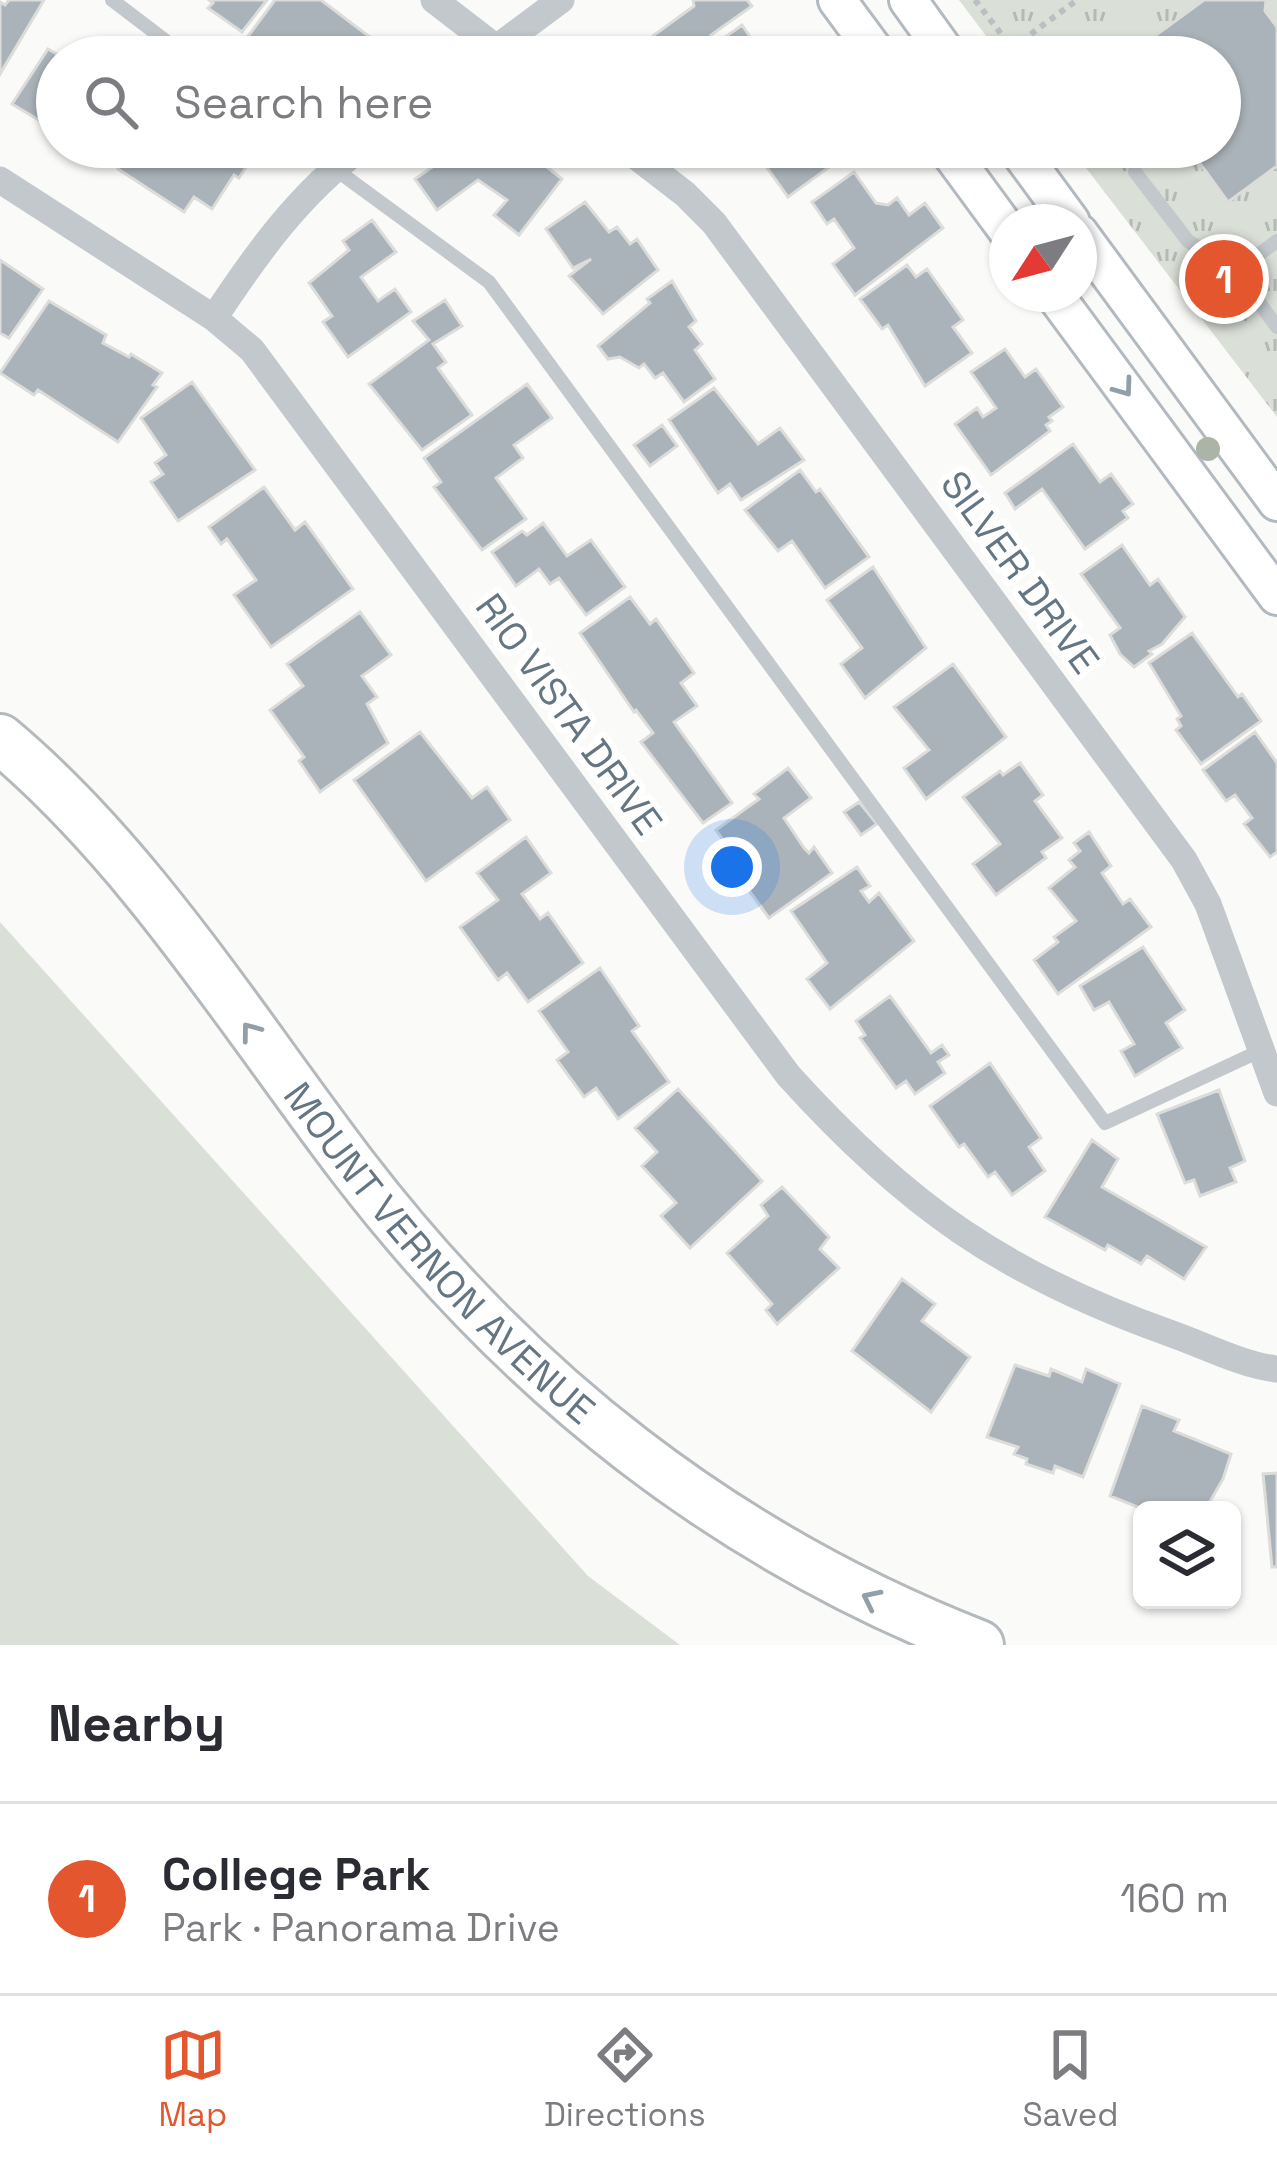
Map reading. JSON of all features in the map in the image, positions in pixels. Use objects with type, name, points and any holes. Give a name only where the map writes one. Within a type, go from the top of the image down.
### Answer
[{"type":"highway","name":"MOUNT VERNON AVENUE","points":[[0,739],[94,832],[163,914],[418,1248],[554,1387],[629,1451],[727,1518],[830,1580],[979,1645]]},
{"type":"main road","points":[[837,0],[864,36]]},
{"type":"main road","points":[[908,0],[935,36]]},
{"type":"main road","points":[[961,168],[989,206]]},
{"type":"main road","points":[[1031,168],[1058,204]]},
{"type":"main road","points":[[1097,257],[1277,502]]},
{"type":"main road","points":[[1067,312],[1277,596]]},
{"type":"street","points":[[434,0],[475,36]]},
{"type":"street","points":[[518,36],[561,0]]},
{"type":"street","points":[[214,318],[288,213],[334,168]]},
{"type":"street","name":"SILVER DRIVE","points":[[651,168],[714,223],[1184,860],[1208,904],[1277,1093]]},
{"type":"street","name":"RIO VISTA DRIVE","points":[[0,179],[214,318],[252,350],[788,1075],[843,1136],[922,1206],[1030,1276],[1104,1311],[1277,1369]]},
{"type":"lane","points":[[112,0],[159,36]]},
{"type":"lane","points":[[334,168],[489,282],[1105,1123],[1262,1051]]},
{"type":"lane","points":[[1135,172],[1188,241],[1236,271],[1277,327]]},
{"type":"lane","points":[[1236,271],[1277,241]]},
{"type":"path","points":[[975,0],[1003,36]]},
{"type":"path","points":[[1028,36],[1077,0]]},
{"type":"green space","points":[[959,0],[1277,0],[1277,417],[1086,168],[1241,168],[1241,36],[986,36]]},
{"type":"green space","points":[[0,922],[588,1576],[680,1645],[0,1645]]},
{"type":"building","points":[[9,0],[44,0],[0,74],[0,2],[5,5]]},
{"type":"building","points":[[209,0],[267,0],[242,32],[208,8],[213,3]]},
{"type":"building","points":[[275,0],[321,0],[369,36],[248,36]]},
{"type":"building","points":[[693,0],[747,0],[752,6],[712,36],[653,36],[694,6]]},
{"type":"building","points":[[1204,0],[1266,0],[1265,11],[1277,27],[1277,166],[1228,202],[1203,168],[1241,168],[1241,36],[1155,36]]},
{"type":"building","points":[[742,25],[750,36],[727,36]]},
{"type":"building","points":[[36,67],[36,118],[12,104]]},
{"type":"building","points":[[245,168],[239,178],[234,175],[212,209],[194,197],[184,212],[118,169]]},
{"type":"building","points":[[431,168],[548,168],[562,179],[519,235],[494,215],[507,200],[478,180],[437,210],[415,179]]},
{"type":"building","points":[[767,168],[828,168],[788,197]]},
{"type":"building","points":[[854,172],[876,203],[888,205],[897,198],[909,215],[925,203],[943,228],[855,295],[833,264],[854,248],[834,219],[827,224],[812,202]]},
{"type":"building","points":[[585,202],[609,232],[617,227],[630,244],[637,239],[658,270],[603,314],[569,276],[591,259],[573,268],[546,229]]},
{"type":"building","points":[[372,220],[396,252],[361,277],[378,301],[395,289],[411,312],[348,357],[323,322],[332,316],[309,283],[349,250],[343,241]]},
{"type":"building","points":[[0,260],[43,289],[9,338],[0,333]]},
{"type":"building","points":[[907,265],[916,277],[927,269],[963,320],[953,327],[972,353],[925,386],[888,325],[882,329],[860,299]]},
{"type":"building","points":[[672,281],[696,321],[689,327],[702,344],[695,350],[715,379],[684,402],[663,373],[655,378],[644,364],[639,368],[620,357],[608,359],[598,346]]},
{"type":"building","points":[[445,300],[462,326],[433,344],[446,362],[438,368],[472,415],[422,450],[369,384],[429,340],[413,321]]},
{"type":"building","points":[[49,301],[106,335],[103,343],[162,373],[118,442],[38,390],[34,395],[0,373]]},
{"type":"building","points":[[1005,349],[1025,377],[1036,369],[1063,407],[1049,417],[1050,431],[991,475],[955,424],[977,408],[983,417],[996,408],[971,372]]},
{"type":"building","points":[[192,382],[255,470],[178,521],[151,482],[163,474],[155,463],[166,455],[141,418]]},
{"type":"building","points":[[527,384],[552,418],[514,445],[523,458],[496,478],[526,519],[482,550],[434,487],[441,482],[424,458]]},
{"type":"building","points":[[714,388],[758,444],[780,428],[804,460],[741,500],[730,484],[718,493],[669,420]]},
{"type":"building","points":[[662,425],[677,446],[650,466],[634,445]]},
{"type":"building","points":[[1073,444],[1100,482],[1111,474],[1133,504],[1123,511],[1128,518],[1085,549],[1042,489],[1015,509],[1005,493]]},
{"type":"building","points":[[800,470],[816,492],[820,489],[869,557],[825,588],[792,541],[778,551],[745,510]]},
{"type":"building","points":[[264,487],[295,530],[305,522],[353,589],[271,647],[234,595],[256,580],[227,539],[221,544],[209,527]]},
{"type":"building","points":[[543,523],[567,556],[591,540],[625,587],[586,615],[559,578],[550,584],[539,569],[516,586],[492,552]]},
{"type":"building","points":[[1122,545],[1150,585],[1158,579],[1185,617],[1134,667],[1110,635],[1120,628],[1081,574]]},
{"type":"building","points":[[873,567],[926,648],[865,698],[841,664],[862,648],[827,600]]},
{"type":"building","points":[[630,597],[650,624],[656,619],[694,673],[681,683],[697,706],[674,722],[732,803],[703,823],[641,742],[653,733],[580,633]]},
{"type":"building","points":[[360,612],[391,655],[362,676],[377,697],[367,704],[388,743],[320,792],[299,761],[304,757],[270,710],[303,686],[287,664]]},
{"type":"building","points":[[1192,633],[1261,721],[1201,764],[1176,730],[1181,716],[1149,663]]},
{"type":"building","points":[[953,664],[1006,737],[926,799],[904,768],[929,750],[894,707]]},
{"type":"building","points":[[420,732],[472,798],[487,787],[510,820],[426,881],[354,780]]},
{"type":"building","points":[[1255,732],[1277,763],[1277,852],[1270,857],[1244,824],[1252,818],[1235,795],[1226,801],[1203,770]]},
{"type":"building","points":[[1020,763],[1043,795],[1035,801],[1062,838],[1042,852],[1046,858],[996,895],[973,864],[1000,844],[963,797]]},
{"type":"building","points":[[788,768],[811,798],[784,818],[804,848],[809,853],[814,847],[832,873],[769,918],[734,870],[741,865],[716,830],[759,799],[754,794]]},
{"type":"building","points":[[859,802],[877,824],[861,835],[844,812]]},
{"type":"building","points":[[1089,832],[1111,866],[1102,873],[1123,904],[1130,899],[1151,927],[1058,994],[1034,960],[1076,921],[1049,888],[1075,867],[1069,860],[1080,851],[1074,843]]},
{"type":"building","points":[[526,837],[551,873],[522,894],[540,919],[548,913],[583,963],[528,1002],[507,973],[498,980],[460,927],[498,900],[477,873]]},
{"type":"building","points":[[857,867],[870,886],[861,891],[869,902],[879,893],[914,941],[830,1009],[807,979],[827,963],[791,911]]},
{"type":"building","points":[[1143,947],[1185,1010],[1166,1023],[1182,1048],[1135,1076],[1121,1051],[1134,1044],[1109,1002],[1094,1010],[1080,986]]},
{"type":"building","points":[[600,968],[639,1026],[632,1031],[669,1082],[618,1119],[596,1088],[584,1097],[557,1060],[568,1052],[539,1011]]},
{"type":"building","points":[[890,996],[931,1053],[942,1045],[949,1055],[938,1062],[945,1073],[915,1094],[906,1081],[896,1088],[860,1038],[865,1035],[856,1021]]},
{"type":"building","points":[[990,1063],[1041,1138],[1029,1147],[1045,1171],[1012,1195],[995,1172],[988,1177],[964,1144],[959,1147],[930,1106]]},
{"type":"building","points":[[678,1089],[762,1181],[690,1248],[661,1216],[676,1203],[642,1166],[657,1152],[635,1128]]},
{"type":"building","points":[[1219,1090],[1245,1161],[1230,1168],[1236,1182],[1200,1196],[1194,1180],[1185,1183],[1157,1114]]},
{"type":"building","points":[[1092,1140],[1118,1159],[1102,1187],[1206,1247],[1184,1279],[1147,1256],[1141,1264],[1045,1217]]},
{"type":"building","points":[[782,1187],[829,1237],[820,1249],[839,1268],[777,1324],[766,1310],[772,1304],[727,1253],[768,1216],[761,1205]]},
{"type":"building","points":[[902,1279],[935,1304],[922,1321],[970,1357],[931,1412],[852,1351]]},
{"type":"building","points":[[1015,1365],[1049,1376],[1051,1369],[1082,1382],[1086,1369],[1120,1384],[1083,1477],[1055,1466],[1053,1473],[1026,1464],[1027,1459],[1014,1454],[1018,1447],[987,1437]]},
{"type":"building","points":[[1142,1406],[1179,1420],[1174,1431],[1231,1454],[1210,1501],[1133,1501],[1133,1505],[1110,1496]]},
{"type":"building","points":[[1277,1473],[1277,1567],[1272,1567],[1263,1474]]},
{"type":"place","name":"College Park","points":[[1224,279]]}]
